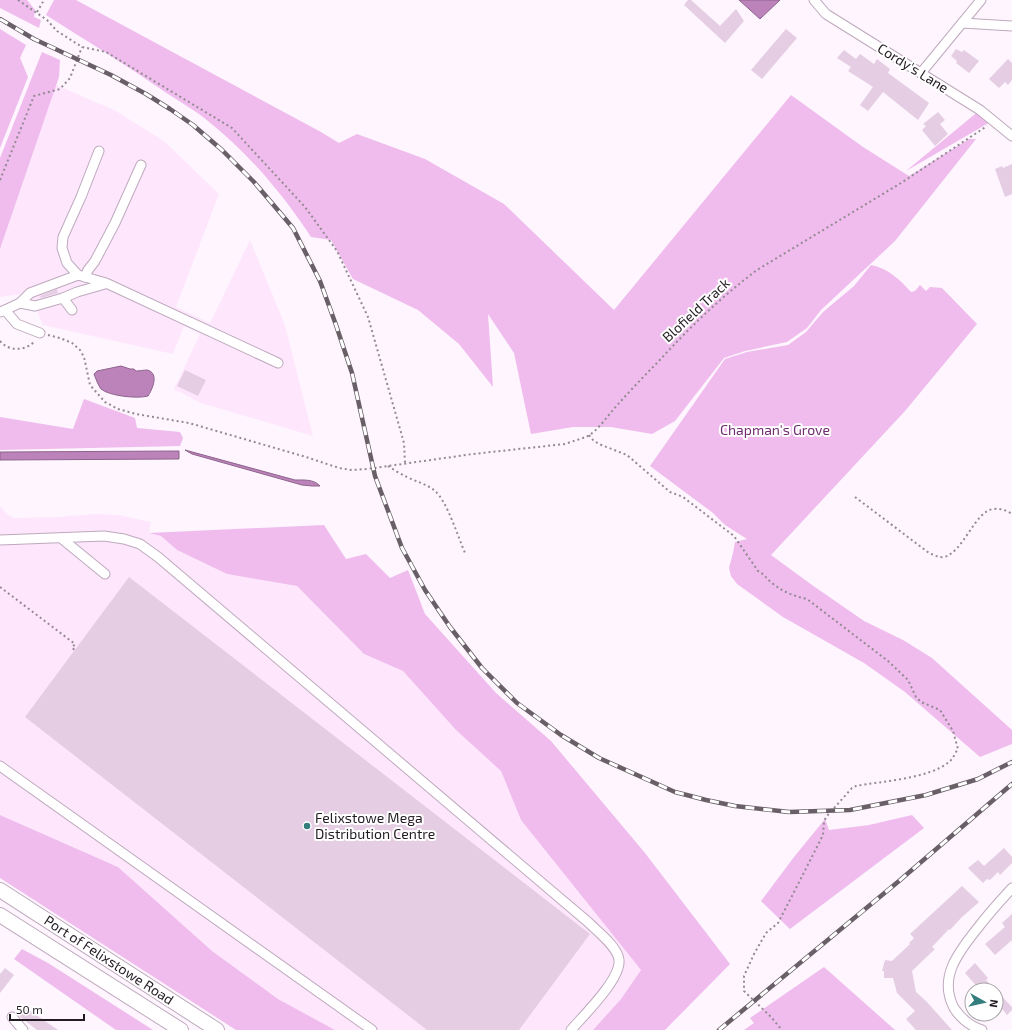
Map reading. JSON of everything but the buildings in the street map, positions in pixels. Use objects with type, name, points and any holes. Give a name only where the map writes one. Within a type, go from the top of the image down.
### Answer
[{"type":"highway","name":"Port of Felixstowe Road","points":[[0,890],[218,1030]]},
{"type":"highway","name":"Port of Felixstowe Road","points":[[0,915],[181,1030]]},
{"type":"street","name":"Cordy's Lane","points":[[814,0],[826,14],[980,110],[1012,136]]},
{"type":"street","points":[[921,73],[981,0]]},
{"type":"street","points":[[962,23],[1012,26]]},
{"type":"street","points":[[99,151],[63,237],[62,248],[68,263],[82,276],[106,283],[278,363]]},
{"type":"street","points":[[40,333],[17,324],[3,311],[20,303],[30,293],[82,276],[88,270],[95,261],[115,224],[141,165]]},
{"type":"street","points":[[20,303],[35,306],[106,283]]},
{"type":"street","points":[[63,298],[72,310]]},
{"type":"street","points":[[0,540],[104,536],[124,539],[140,544],[158,557],[588,922],[614,948],[619,959],[618,970],[611,984],[571,1030]]},
{"type":"street","points":[[61,538],[105,574]]},
{"type":"street","points":[[0,766],[372,1030]]},
{"type":"street","points":[[982,1030],[969,1024],[957,1012],[952,1003],[948,983],[950,972],[959,951],[1012,888]]},
{"type":"street","points":[[12,1017],[23,1030]]},
{"type":"path","points":[[18,0],[47,20],[57,32],[82,47],[106,52],[232,128],[306,206],[337,251],[368,317],[404,443],[405,463]]},
{"type":"path","points":[[36,12],[44,0]]},
{"type":"path","points":[[0,180],[34,96],[60,89],[70,78],[82,47]]},
{"type":"path","name":"Blofield Track","points":[[40,333],[60,338],[80,350],[84,357],[90,385],[105,402],[118,409],[136,414],[189,423],[339,468],[352,470],[565,444],[589,435],[596,430],[630,391],[692,326],[723,296],[757,270],[900,183],[981,131],[992,121]]},
{"type":"path","points":[[0,341],[8,348],[23,348],[31,345],[40,333]]},
{"type":"path","points":[[589,435],[599,444],[627,455],[670,492],[683,497],[734,536],[758,571],[772,583],[792,596],[807,599],[888,661],[908,680],[916,697],[921,702],[940,710],[953,731],[958,749],[950,761],[935,771],[856,786],[852,788],[826,817],[823,835],[793,894],[778,923],[766,934],[754,954],[744,976],[744,991],[782,1030]]},
{"type":"path","points":[[387,466],[428,486],[436,492],[441,498],[448,512],[465,553]]},
{"type":"path","points":[[854,497],[929,553],[939,557],[944,557],[957,548],[982,515],[988,510],[999,509],[1012,514]]},
{"type":"path","points":[[0,587],[75,644],[72,648],[75,650]]},
{"type":"shaded area","points":[[739,0],[780,0],[760,19]]},
{"type":"shaded area","points":[[56,85],[114,110],[164,141],[219,194],[176,307],[210,323],[250,240],[285,325],[313,436],[201,403],[174,389],[200,334],[184,326],[173,354],[43,325],[30,293],[0,297],[0,249]]},
{"type":"shaded area","points":[[121,366],[134,369],[136,371],[147,370],[153,374],[154,382],[148,396],[124,396],[110,393],[101,389],[94,374],[97,371]]},
{"type":"shaded area","points":[[185,450],[295,480],[312,481],[320,486],[302,485],[192,454]]},
{"type":"shaded area","points":[[179,451],[179,459],[0,460],[0,452]]},
{"type":"shaded area","points":[[0,506],[8,515],[14,518],[96,514],[118,515],[151,522],[149,533],[161,536],[177,550],[227,574],[297,586],[364,654],[403,671],[456,730],[501,771],[521,820],[641,970],[621,999],[593,1030],[335,1030],[278,999],[212,951],[118,867],[0,815]]},
{"type":"green space","points":[[0,0],[27,0],[35,10],[34,17],[41,20],[39,28],[0,8]]},
{"type":"green space","points":[[54,0],[76,0],[339,143],[357,134],[425,159],[504,204],[614,310],[791,95],[863,147],[909,176],[969,139],[976,139],[895,241],[821,310],[807,328],[787,342],[745,351],[724,358],[675,421],[652,434],[611,427],[573,427],[531,434],[514,353],[488,314],[493,387],[459,344],[418,310],[353,279],[331,240],[311,237],[277,190],[251,160],[223,133],[194,110],[46,15]]},
{"type":"green space","points":[[0,29],[26,45],[20,58],[28,77],[0,148]]},
{"type":"green space","points":[[42,52],[60,60],[59,77],[0,249],[0,158]]},
{"type":"green space","points":[[980,110],[992,121],[906,171]]},
{"type":"green space","name":"Chapman's Grove","points":[[871,265],[883,269],[893,275],[911,292],[915,291],[920,285],[926,291],[930,287],[942,288],[977,324],[905,411],[771,555],[864,621],[903,640],[932,658],[1012,730],[1012,744],[980,757],[905,692],[864,663],[783,617],[737,584],[731,576],[729,568],[735,542],[747,539],[725,525],[713,513],[650,466],[725,359],[747,352],[788,345],[806,332],[823,312],[854,286]]},
{"type":"green space","points":[[84,399],[135,418],[137,428],[180,432],[183,438],[180,446],[0,450],[0,417],[73,429]]},
{"type":"green space","points":[[324,525],[346,559],[366,554],[390,578],[408,570],[425,614],[496,693],[551,741],[645,853],[730,964],[665,1030],[593,1030],[621,999],[641,970],[521,820],[501,771],[456,730],[403,671],[364,654],[297,586],[227,574],[177,550],[161,536],[149,533]]},
{"type":"green space","points":[[0,815],[118,867],[212,951],[278,999],[335,1030],[236,1030],[0,878]]},
{"type":"green space","points":[[912,815],[924,828],[790,929],[761,901],[825,819],[829,830],[869,825]]},
{"type":"green space","points":[[22,949],[48,963],[153,1030],[116,1030],[14,959]]},
{"type":"green space","points":[[824,967],[895,1030],[744,1030],[754,1023],[750,1018]]},
{"type":"railway","points":[[0,19],[34,39],[111,75],[146,94],[193,125],[222,150],[254,182],[293,228],[320,281],[336,325],[352,373],[375,476],[402,548],[425,590],[450,627],[482,668],[517,703],[561,735],[599,758],[675,792],[735,806],[789,812],[850,810],[926,795],[978,779],[1012,762]]},
{"type":"railway","points":[[719,1030],[899,881],[1012,784]]},
{"type":"place","name":"Felixstowe Mega Distribution Centre","points":[[307,826]]}]
